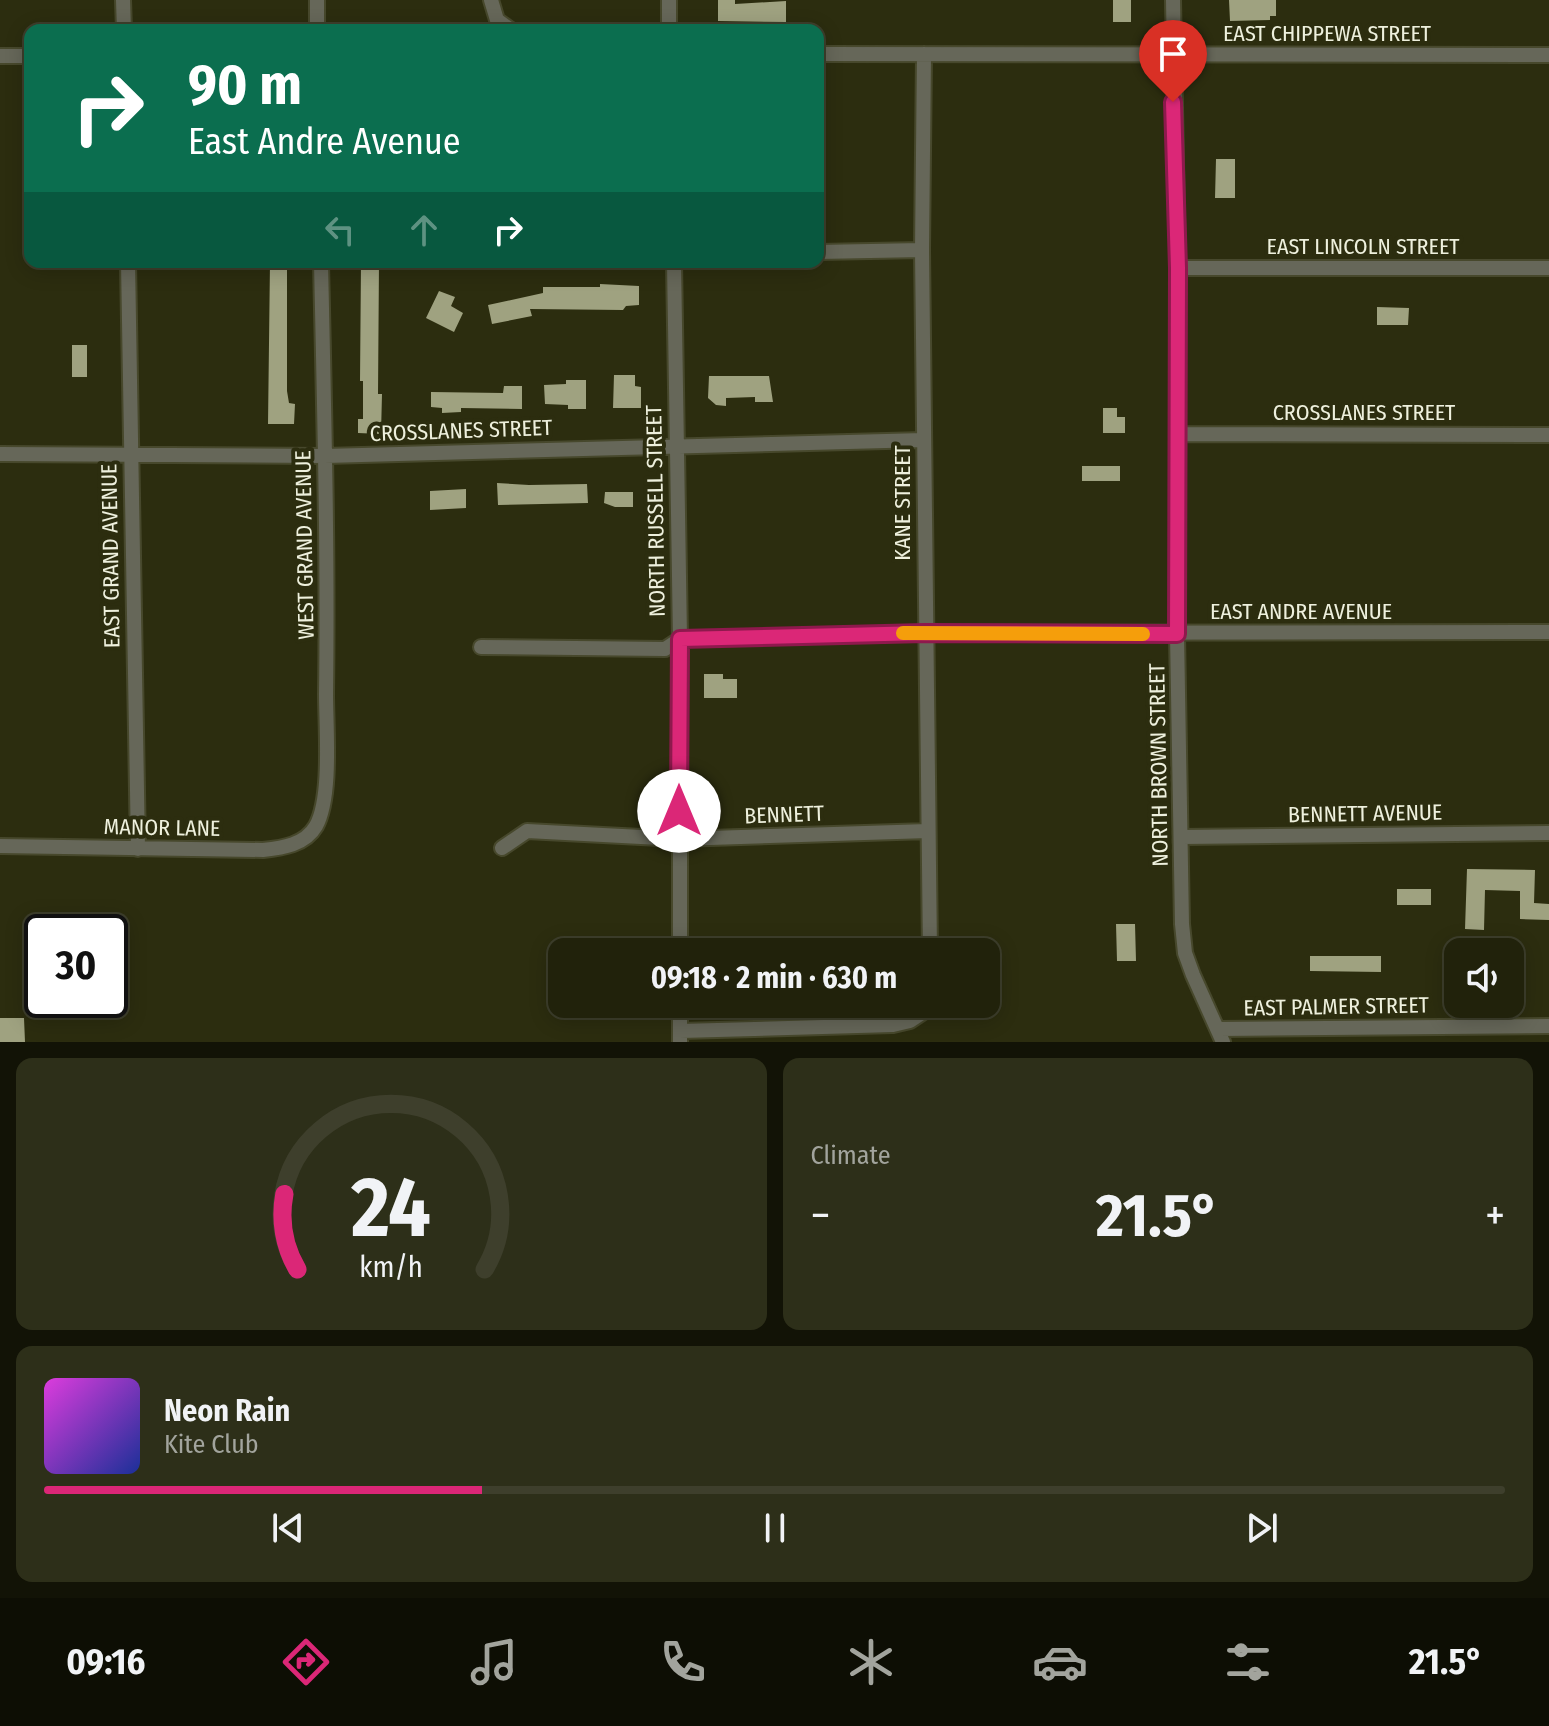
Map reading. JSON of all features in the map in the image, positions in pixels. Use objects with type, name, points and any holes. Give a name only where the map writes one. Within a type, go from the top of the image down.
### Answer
[{"type":"street","points":[[123,0],[124,24]]},
{"type":"street","points":[[317,0],[317,24]]},
{"type":"street","points":[[491,0],[497,20],[503,24]]},
{"type":"street","points":[[669,0],[669,24]]},
{"type":"street","name":"NORTH BROWN STREET","points":[[1173,0],[1182,924],[1185,953],[1221,1036]]},
{"type":"street","name":"EAST CHIPPEWA STREET","points":[[824,54],[1549,55]]},
{"type":"street","name":"KANE STREET","points":[[924,54],[922,250],[930,938]]},
{"type":"street","points":[[0,56],[24,56]]},
{"type":"street","points":[[824,252],[922,250]]},
{"type":"street","name":"EAST GRAND AVENUE","points":[[128,268],[138,849]]},
{"type":"street","name":"WEST GRAND AVENUE","points":[[316,826],[325,797],[325,456],[321,268]]},
{"type":"street","name":"NORTH RUSSELL STREET","points":[[674,268],[680,639],[680,938]]},
{"type":"street","name":"EAST LINCOLN STREET","points":[[1178,268],[1549,268]]},
{"type":"street","name":"CROSSLANES STREET","points":[[1178,434],[1549,435]]},
{"type":"street","name":"CROSSLANES STREET","points":[[0,454],[325,456],[924,440]]},
{"type":"street","name":"EAST ANDRE AVENUE","points":[[481,647],[665,649],[680,639],[925,633],[1549,632]]},
{"type":"street","name":"MANOR LANE","points":[[0,846],[263,850],[286,847],[303,840],[316,826]]},
{"type":"street","name":"BENNETT","points":[[502,848],[527,831],[679,839],[928,831]]},
{"type":"street","name":"BENNETT AVENUE","points":[[1182,837],[1549,833]]},
{"type":"street","points":[[680,1036],[893,1025],[913,1018]]},
{"type":"street","name":"EAST PALMER STREET","points":[[1221,1036],[1549,1026]]},
{"type":"building","points":[[718,0],[735,0],[735,4],[786,1],[786,22],[718,21]]},
{"type":"building","points":[[1113,0],[1131,0],[1131,22],[1113,22]]},
{"type":"building","points":[[1229,0],[1276,0],[1276,16],[1270,16],[1270,20],[1230,21]]},
{"type":"building","points":[[1216,159],[1235,159],[1235,198],[1215,198]]},
{"type":"building","points":[[270,268],[287,268],[287,391],[289,403],[295,404],[294,424],[268,424]]},
{"type":"building","points":[[361,268],[379,268],[378,394],[382,394],[381,434],[358,433],[358,419],[363,419],[363,381],[360,381]]},
{"type":"building","points":[[600,284],[639,286],[639,305],[626,306],[623,310],[530,309],[532,316],[492,324],[488,305],[543,293],[543,287],[600,287]]},
{"type":"building","points":[[439,291],[455,297],[451,306],[463,313],[454,332],[426,318]]},
{"type":"building","points":[[1377,307],[1409,308],[1408,325],[1377,325]]},
{"type":"building","points":[[72,345],[87,345],[87,377],[72,377]]},
{"type":"building","points":[[614,375],[635,375],[635,386],[641,387],[641,408],[613,408]]},
{"type":"building","points":[[709,376],[769,376],[773,402],[755,402],[755,397],[726,398],[726,406],[716,405],[708,398]]},
{"type":"building","points":[[566,380],[586,380],[586,409],[545,404],[544,385],[566,384]]},
{"type":"building","points":[[504,386],[522,386],[522,409],[461,408],[461,412],[442,413],[442,408],[431,407],[431,392],[503,393]]},
{"type":"building","points":[[1103,408],[1117,408],[1117,417],[1125,417],[1125,433],[1103,433]]},
{"type":"building","points":[[1082,466],[1120,466],[1120,481],[1082,481]]},
{"type":"building","points":[[497,483],[587,484],[588,503],[498,505]]},
{"type":"building","points":[[466,489],[466,508],[430,510],[430,491]]},
{"type":"building","points":[[605,492],[633,492],[633,507],[615,507],[604,503]]},
{"type":"building","points":[[704,674],[723,674],[723,679],[737,679],[737,698],[704,698]]},
{"type":"building","points":[[1467,869],[1535,870],[1534,903],[1549,904],[1549,920],[1520,919],[1520,891],[1485,890],[1484,930],[1465,929]]},
{"type":"building","points":[[1397,889],[1431,889],[1431,905],[1397,905]]},
{"type":"building","points":[[1116,924],[1135,924],[1136,961],[1117,961]]},
{"type":"building","points":[[1310,956],[1381,956],[1381,972],[1310,971]]},
{"type":"building","points":[[0,1018],[24,1018],[25,1042],[0,1042]]},
{"type":"slow traffic","points":[[903,633],[1143,634]]},
{"type":"route","points":[[679,811],[680,639],[925,633],[1177,634],[1178,268],[1173,102]]}]
